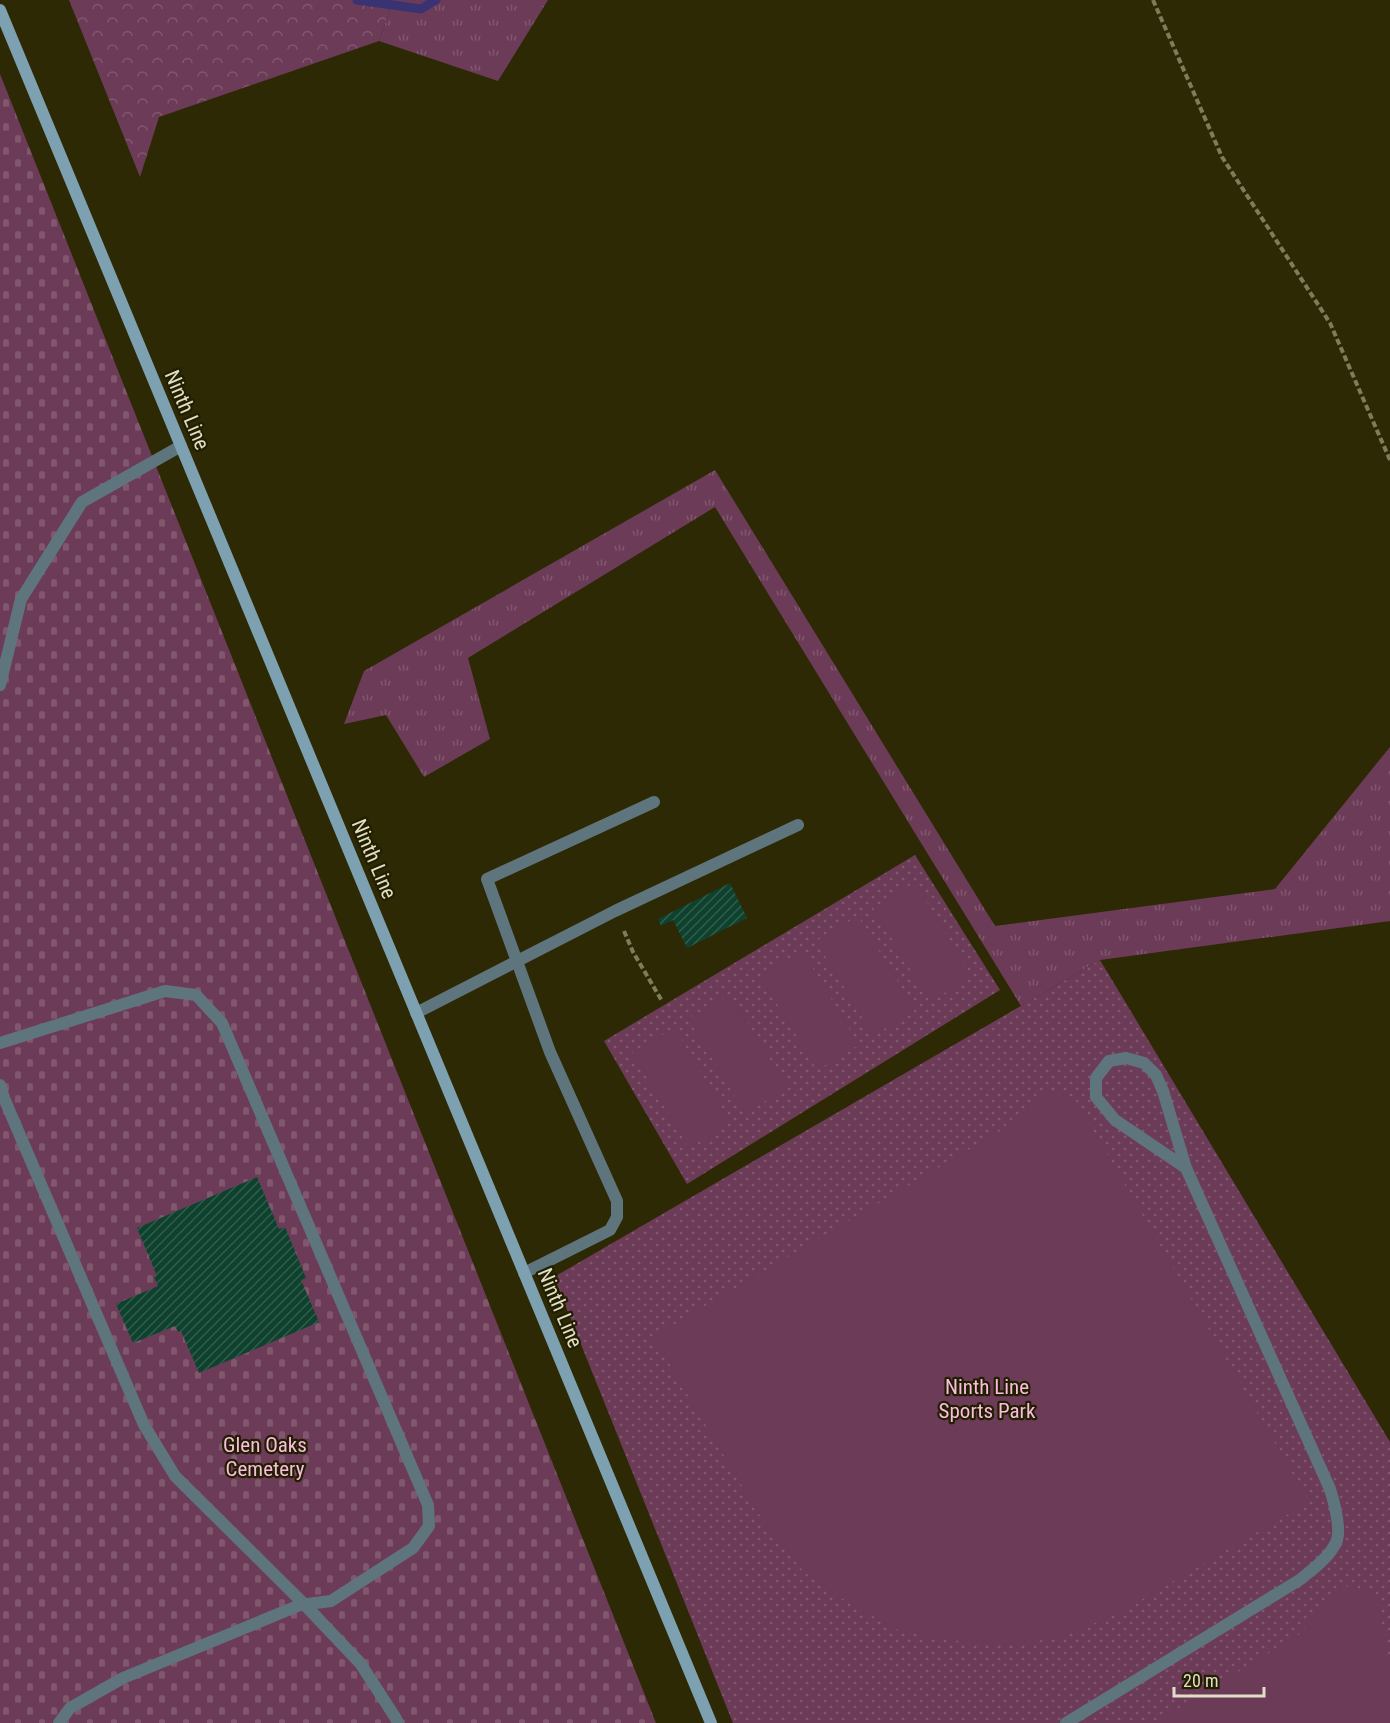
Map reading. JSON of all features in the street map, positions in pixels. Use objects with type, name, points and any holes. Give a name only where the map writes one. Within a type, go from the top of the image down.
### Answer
[{"type":"main road","name":"Ninth Line","points":[[0,10],[711,1723]]},
{"type":"lane","points":[[0,685],[21,599],[82,502],[181,446]]},
{"type":"lane","points":[[524,1273],[610,1230],[617,1217],[617,1201],[550,1052],[487,879],[654,802]]},
{"type":"lane","points":[[416,1013],[615,911],[798,825]]},
{"type":"lane","points":[[0,1042],[165,991],[196,995],[222,1023],[428,1505],[429,1526],[413,1548],[331,1601],[304,1604],[123,1678],[70,1708],[59,1723]]},
{"type":"lane","points":[[1065,1723],[1301,1579],[1323,1561],[1337,1540],[1337,1513],[1330,1489],[1186,1168],[1163,1091],[1156,1076],[1144,1063],[1126,1058],[1109,1061],[1096,1078],[1096,1097],[1115,1120],[1186,1168]]},
{"type":"lane","points":[[0,1085],[144,1425],[175,1476],[360,1663],[398,1723]]},
{"type":"path","points":[[1153,0],[1222,158],[1330,323],[1390,460]]},
{"type":"path","points":[[615,911],[633,952],[662,1001]]},
{"type":"green space","points":[[69,0],[393,0],[379,41],[159,117],[140,177]]},
{"type":"green space","points":[[393,0],[548,0],[498,81],[379,41]]},
{"type":"green space","name":"Glen Oaks Cemetery","points":[[0,74],[656,1723],[0,1723]]},
{"type":"green space","points":[[715,470],[995,926],[1275,889],[1390,747],[1390,921],[1100,960],[1021,1006],[715,507],[468,658],[490,739],[424,777],[386,715],[344,724],[364,671]]},
{"type":"green space","points":[[915,855],[1000,990],[687,1184],[604,1041]]},
{"type":"green space","points":[[915,882],[972,976],[930,1002],[873,908]]},
{"type":"green space","points":[[858,916],[915,1010],[873,1036],[816,941]]},
{"type":"green space","points":[[802,950],[859,1045],[817,1070],[760,976]]},
{"type":"green space","name":"Ninth Line Sports Park","points":[[1100,960],[1390,1442],[1390,1723],[733,1723],[554,1277]]},
{"type":"green space","points":[[730,994],[788,1088],[745,1113],[688,1019]]},
{"type":"green space","points":[[674,1028],[731,1122],[689,1148],[632,1053]]},
{"type":"green space","points":[[1043,1091],[1074,1097],[1309,1502],[1122,1611],[1070,1634],[1032,1642],[999,1644],[933,1638],[898,1630],[849,1603],[804,1572],[763,1521],[653,1337],[1000,1131]]},
{"type":"green space","points":[[1340,1585],[1376,1594],[1390,1659],[1390,1723],[1154,1723],[1300,1634]]},
{"type":"building","points":[[730,883],[747,918],[687,948],[673,920],[661,926],[658,919]]},
{"type":"building","points":[[257,1177],[279,1229],[285,1227],[306,1278],[301,1280],[319,1322],[199,1373],[181,1331],[178,1332],[175,1326],[133,1343],[116,1304],[158,1286],[154,1277],[157,1276],[137,1228]]},
{"type":"waterway","points":[[357,0],[421,9],[436,0]]}]
